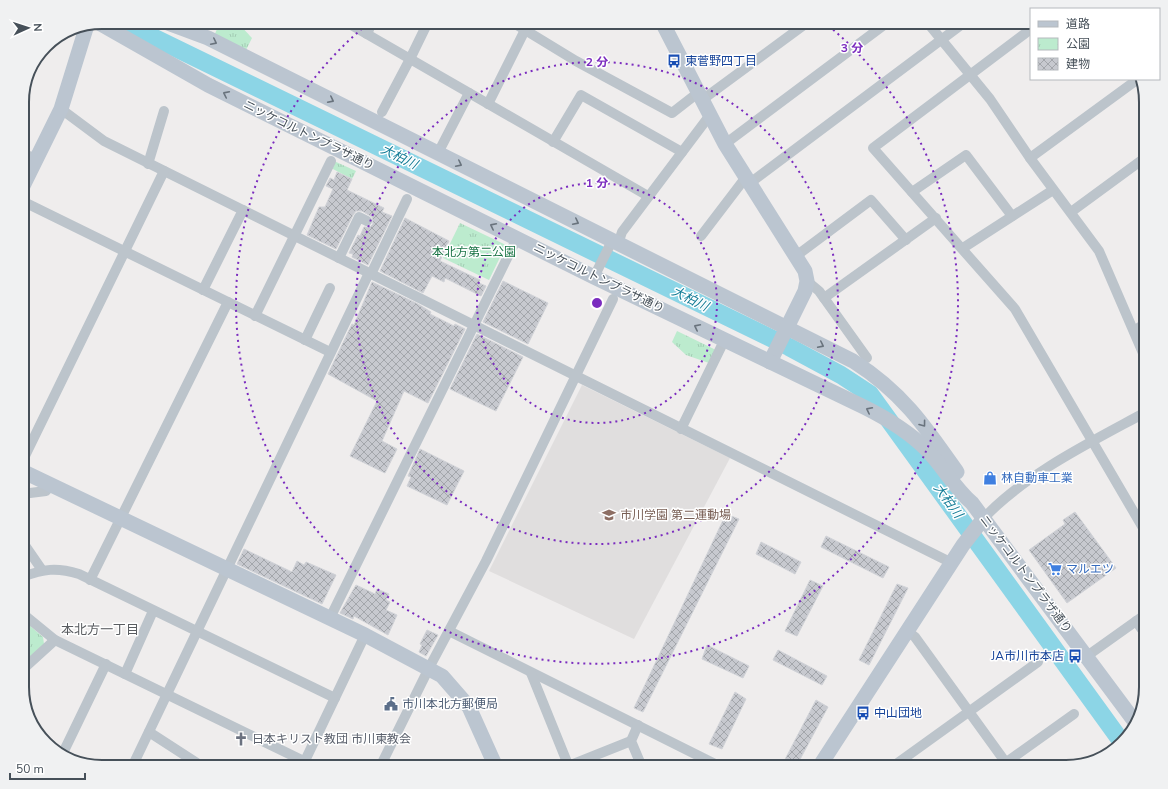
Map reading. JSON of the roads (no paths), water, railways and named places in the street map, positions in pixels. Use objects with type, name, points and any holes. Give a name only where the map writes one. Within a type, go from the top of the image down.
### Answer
[{"type":"street","name":"ニッケコルトンプラザ通り","points":[[112,29],[208,85],[594,277],[724,340],[772,359],[844,398],[878,414],[911,436],[926,449],[960,493],[972,503]]},
{"type":"street","name":"ニッケコルトンプラザ通り","points":[[184,29],[208,38],[615,242],[785,332],[853,361],[888,386],[913,412],[932,436],[966,486],[980,523],[1087,656],[1132,717]]},
{"type":"street","points":[[358,29],[648,196]]},
{"type":"street","points":[[367,34],[369,29]]},
{"type":"street","points":[[382,112],[425,29]]},
{"type":"street","points":[[666,29],[725,144],[805,271],[807,281],[800,302],[772,359]]},
{"type":"street","points":[[488,104],[525,30],[576,61],[672,113],[701,96],[798,29]]},
{"type":"street","points":[[725,144],[879,29]]},
{"type":"street","points":[[933,29],[971,75],[1053,190],[1099,251],[1139,343]]},
{"type":"street","points":[[701,236],[748,180],[956,29]]},
{"type":"street","points":[[1030,30],[874,148],[1015,309],[1139,521]]},
{"type":"street","points":[[29,156],[61,109],[85,31]]},
{"type":"street","points":[[1030,158],[1136,81]]},
{"type":"street","points":[[438,153],[470,93]]},
{"type":"street","points":[[553,142],[581,95],[682,152]]},
{"type":"street","points":[[61,109],[104,142],[952,563]]},
{"type":"street","points":[[148,164],[164,111]]},
{"type":"street","points":[[594,277],[622,232],[710,115]]},
{"type":"street","points":[[912,192],[966,155],[1012,216]]},
{"type":"street","points":[[255,316],[331,161]]},
{"type":"street","points":[[1071,212],[1139,162]]},
{"type":"street","points":[[29,448],[126,252],[164,171]]},
{"type":"street","points":[[963,248],[1053,190]]},
{"type":"street","points":[[135,760],[330,352],[369,273],[372,272],[407,199]]},
{"type":"street","points":[[796,256],[871,200],[906,240]]},
{"type":"street","points":[[29,204],[330,352]]},
{"type":"street","points":[[203,290],[243,210]]},
{"type":"street","points":[[339,258],[359,217],[367,221]]},
{"type":"street","points":[[824,298],[936,218]]},
{"type":"street","points":[[330,618],[517,238]]},
{"type":"street","points":[[807,281],[819,291],[867,358]]},
{"type":"street","points":[[304,340],[330,288]]},
{"type":"street","points":[[383,760],[429,668],[486,561],[613,298]]},
{"type":"street","points":[[90,580],[228,302]]},
{"type":"street","points":[[1134,331],[1139,328]]},
{"type":"street","points":[[681,429],[724,340]]},
{"type":"street","points":[[824,760],[963,545],[995,506],[1017,489],[1093,442],[1139,416]]},
{"type":"street","points":[[29,474],[226,570],[330,618],[429,668],[446,680],[469,707],[493,760]]},
{"type":"street","points":[[29,493],[46,491],[50,485]]},
{"type":"street","points":[[29,551],[42,570]]},
{"type":"street","points":[[29,575],[42,570],[63,569],[90,580],[335,698]]},
{"type":"street","points":[[125,674],[154,611]]},
{"type":"street","points":[[29,619],[55,640],[106,664],[295,760]]},
{"type":"street","points":[[1087,656],[1139,619]]},
{"type":"street","points":[[1136,621],[1139,626]]},
{"type":"street","points":[[449,631],[707,760]]},
{"type":"street","points":[[907,631],[915,637],[1001,760]]},
{"type":"street","points":[[305,760],[365,635]]},
{"type":"street","points":[[29,664],[55,640]]},
{"type":"street","points":[[902,760],[1038,662]]},
{"type":"street","points":[[65,750],[106,664]]},
{"type":"street","points":[[531,673],[565,760]]},
{"type":"street","points":[[1013,760],[1074,714]]},
{"type":"street","points":[[585,760],[631,741],[638,725]]},
{"type":"street","points":[[149,732],[192,760]]},
{"type":"street","points":[[631,741],[639,760]]},
{"type":"waterway","name":"大柏川","points":[[136,29],[789,347],[841,375],[870,394],[1118,738]]},
{"type":"place","name":"東菅野四丁目","points":[[674,61]]},
{"type":"place","name":"林自動車工業","points":[[990,478]]},
{"type":"place","name":"市川学園 第二運動場","points":[[609,515]]},
{"type":"place","name":"マルエツ","points":[[1055,569]]},
{"type":"place","name":"JA市川市本店","points":[[1075,656]]},
{"type":"place","name":"市川本北方郵便局","points":[[391,704]]},
{"type":"place","name":"中山団地","points":[[863,713]]},
{"type":"place","name":"日本キリスト教団 市川東教会","points":[[241,739]]},
{"type":"district","name":"本北方一丁目","points":[[100,630]]},
{"type":"park label","name":"本北方第二公園","points":[[474,252]]}]
